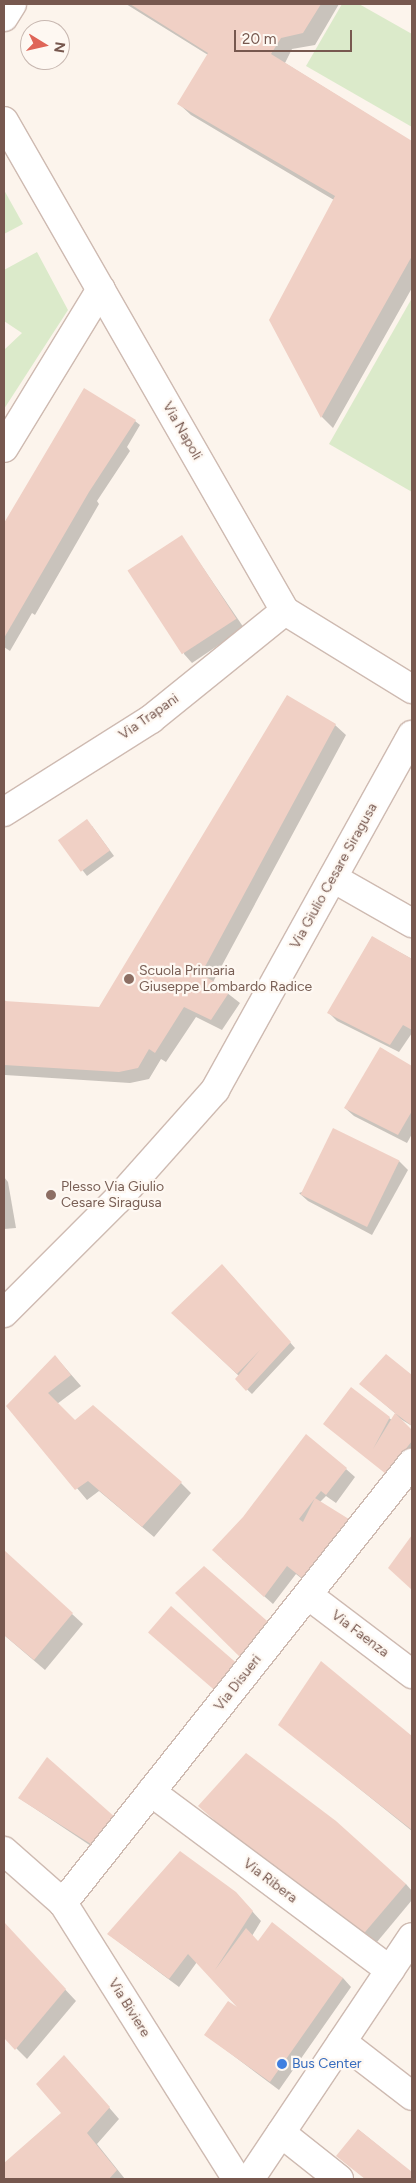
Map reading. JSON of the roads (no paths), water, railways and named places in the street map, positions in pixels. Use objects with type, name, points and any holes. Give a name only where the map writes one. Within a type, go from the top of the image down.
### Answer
[{"type":"street","points":[[4,17],[12,4]]},
{"type":"street","name":"Via Napoli","points":[[4,121],[285,611],[412,689]]},
{"type":"street","points":[[4,448],[100,289]]},
{"type":"street","name":"Via Trapani","points":[[4,812],[151,719],[285,611]]},
{"type":"street","name":"Via Giulio Cesare Siragusa","points":[[4,1313],[118,1199],[215,1090],[332,878],[410,746]]},
{"type":"street","points":[[332,878],[412,923]]},
{"type":"street","name":"Via Disueri","points":[[63,1903],[412,1463]]},
{"type":"street","name":"Via Faenza","points":[[308,1595],[412,1674]]},
{"type":"street","name":"Via Ribera","points":[[151,1792],[390,1970]]},
{"type":"street","name":"Via Biviere","points":[[4,1850],[63,1903],[237,2179]]},
{"type":"street","points":[[250,2179],[412,1937]]},
{"type":"street","points":[[342,2042],[412,2096]]},
{"type":"street","points":[[281,2133],[339,2179]]},
{"type":"place","name":"Scuola Primaria Giuseppe Lombardo Radice","points":[[129,979]]},
{"type":"place","name":"Plesso Via Giulio Cesare Siragusa","points":[[51,1195]]},
{"type":"place","name":"Bus Center","points":[[282,2064]]}]
